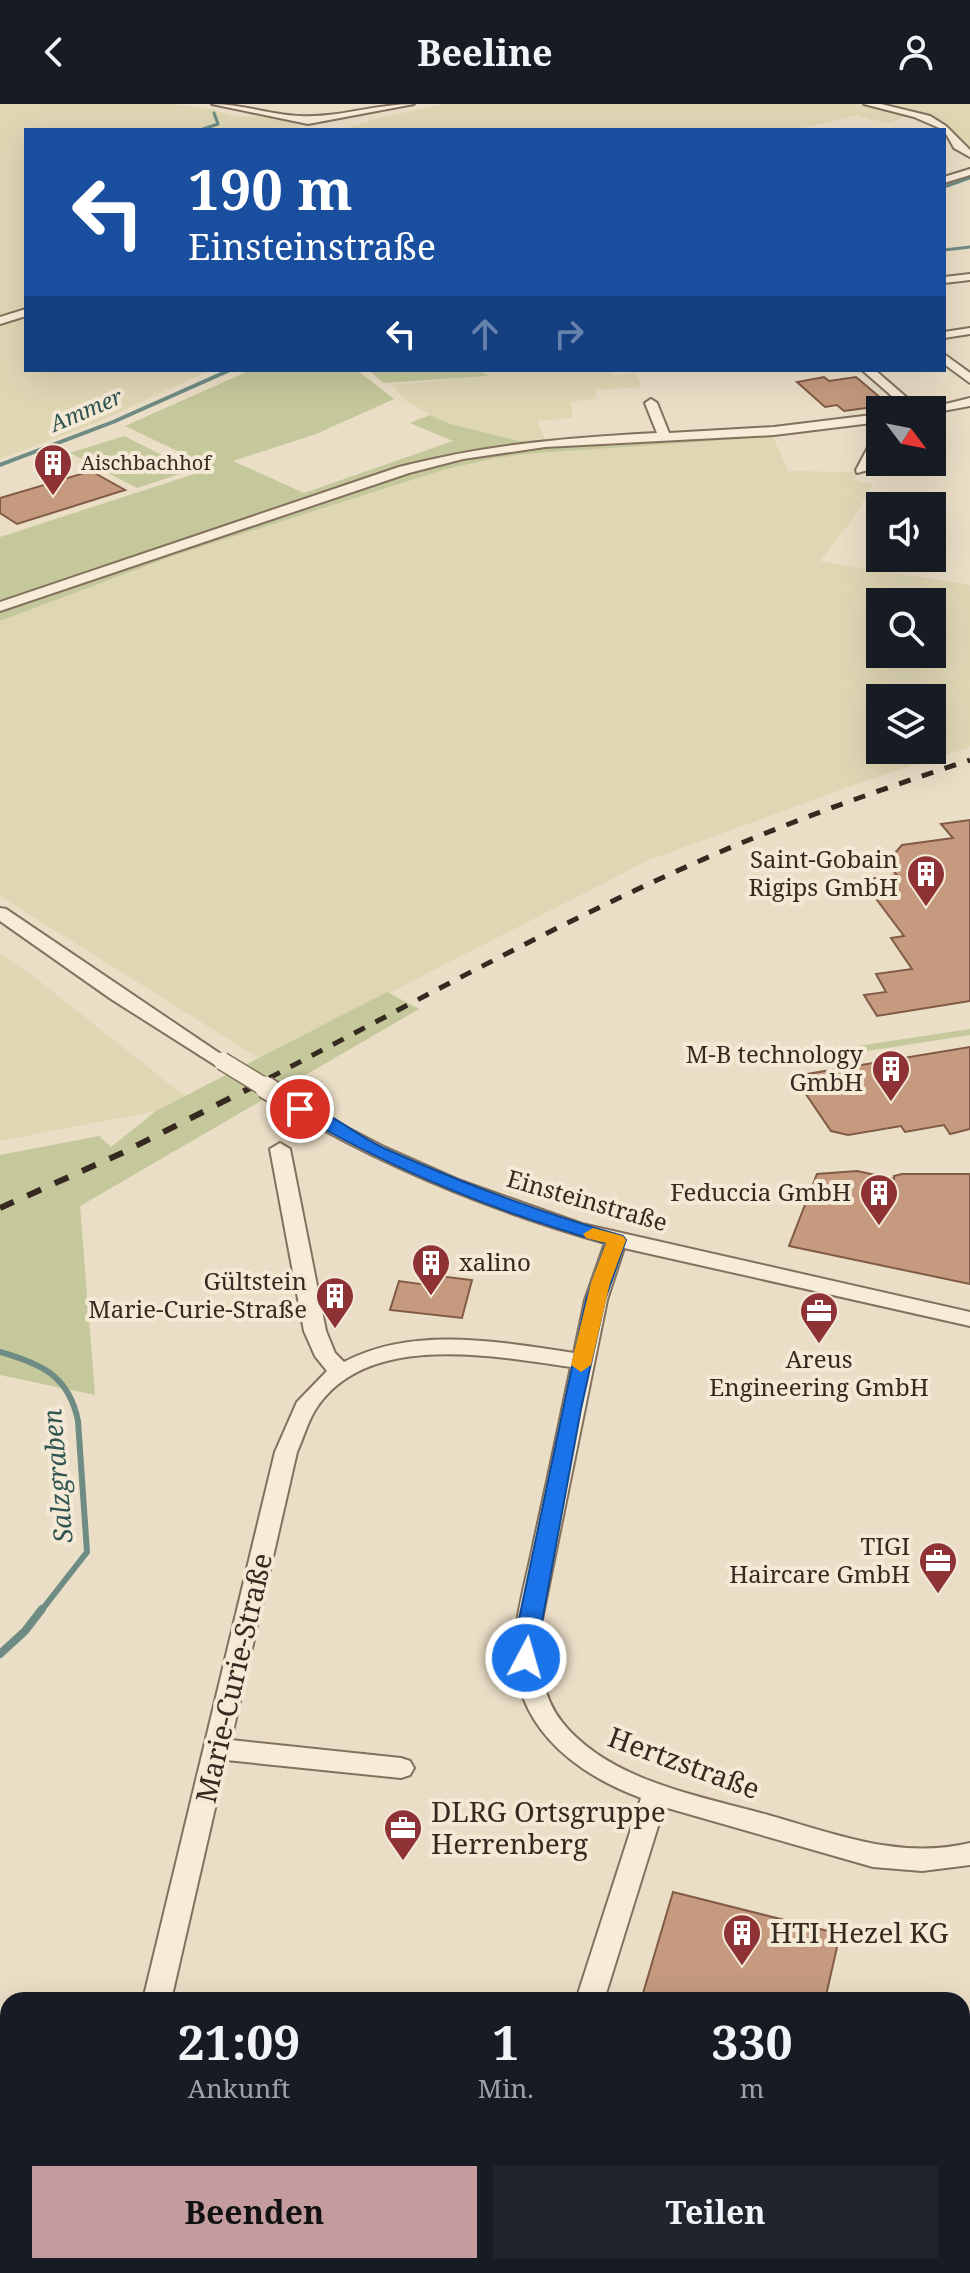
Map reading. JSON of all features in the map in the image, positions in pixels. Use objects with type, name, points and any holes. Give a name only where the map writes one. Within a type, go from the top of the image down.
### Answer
[{"type":"street","points":[[217,104],[298,119],[324,119],[391,108]]},
{"type":"street","points":[[274,114],[316,128],[409,104]]},
{"type":"street","points":[[869,104],[935,123],[942,128]]},
{"type":"street","points":[[298,119],[316,128]]},
{"type":"street","points":[[946,131],[956,147],[968,153]]},
{"type":"street","points":[[951,153],[968,153]]},
{"type":"street","points":[[946,179],[970,172]]},
{"type":"street","points":[[946,280],[970,277]]},
{"type":"street","points":[[0,321],[24,313]]},
{"type":"street","points":[[946,335],[970,331]]},
{"type":"street","points":[[946,360],[970,379]]},
{"type":"street","points":[[870,372],[899,396]]},
{"type":"street","points":[[946,406],[970,402]]},
{"type":"street","points":[[651,403],[665,437]]},
{"type":"street","points":[[0,607],[152,553],[445,458],[523,445],[866,420]]},
{"type":"street","points":[[862,470],[866,462]]},
{"type":"street","name":"Einsteinstraße","points":[[0,913],[117,995],[300,1109],[370,1149],[458,1189],[616,1240],[970,1319]]},
{"type":"street","points":[[280,1149],[315,1331],[326,1356],[340,1372]]},
{"type":"street","name":"Hertzstraße","points":[[616,1240],[605,1266],[582,1361],[529,1624],[528,1678],[542,1712],[565,1743],[581,1756],[615,1776],[656,1791],[871,1855],[937,1859],[970,1854]]},
{"type":"street","name":"Marie-Curie-Straße","points":[[159,1992],[293,1428],[310,1399],[340,1372],[385,1354],[433,1345],[582,1361]]},
{"type":"street","points":[[218,1749],[401,1768]]},
{"type":"street","points":[[593,1992],[656,1791]]},
{"type":"shaded area","points":[[0,104],[172,104],[211,109],[238,117],[270,116],[300,126],[24,128],[24,309],[0,318]]},
{"type":"shaded area","points":[[444,104],[858,104],[905,116],[891,122],[857,115],[802,128],[347,128]]},
{"type":"shaded area","points":[[875,104],[970,104],[970,149],[961,145],[952,131],[935,121]]},
{"type":"shaded area","points":[[24,318],[24,372],[206,372],[103,420],[0,459],[0,326]]},
{"type":"shaded area","points":[[482,372],[637,373],[641,387],[596,390],[596,398],[571,402],[572,418],[537,421],[545,439],[519,441],[450,424],[407,401],[391,385],[487,376]]},
{"type":"shaded area","points":[[773,437],[788,471],[857,472],[855,480],[873,484],[853,519],[820,561],[866,568],[866,572],[889,572],[970,585],[970,747],[946,755],[946,684],[866,684],[866,764],[918,764],[649,860],[260,1059],[0,896],[0,621],[173,556],[443,470],[495,458]]},
{"type":"shaded area","points":[[0,953],[186,1097],[156,1111],[0,1141]]},
{"type":"green space","points":[[246,372],[360,372],[394,399],[316,434],[233,461],[304,493],[453,441],[410,423],[430,415],[450,424],[519,441],[770,430],[773,437],[538,453],[495,458],[443,470],[173,556],[0,621],[0,537],[213,468],[125,426]]},
{"type":"green space","points":[[370,372],[482,372],[488,376],[384,383]]},
{"type":"green space","points":[[124,436],[192,470],[137,488],[70,453]]},
{"type":"green space","points":[[387,992],[419,1009],[80,1206],[95,1395],[0,1375],[0,1155],[99,1136],[111,1147],[156,1111]]},
{"type":"green space","points":[[970,1029],[970,1035],[777,1065],[778,1058]]},
{"type":"building","points":[[824,377],[829,381],[856,377],[878,396],[866,396],[866,408],[844,411],[837,405],[825,407],[797,382]]},
{"type":"building","name":"Aischbachhof","points":[[91,471],[125,490],[17,524],[0,513],[0,498]]},
{"type":"building","name":"Saint-Gobain Rigips GmbH","points":[[970,820],[970,1001],[877,1016],[864,995],[886,992],[876,974],[912,969],[891,938],[904,936],[862,880],[897,875],[886,863],[902,845],[953,838],[941,824]]},
{"type":"building","name":"M-B technology GmbH","points":[[970,1047],[970,1129],[950,1134],[944,1125],[905,1132],[901,1126],[848,1135],[831,1131],[797,1081],[807,1074]]},
{"type":"building","name":"Feduccia GmbH","points":[[857,1171],[894,1179],[894,1176],[902,1174],[970,1174],[970,1284],[789,1246],[817,1174]]},
{"type":"building","name":"xalino","points":[[430,1275],[472,1280],[462,1318],[390,1310],[399,1281],[427,1285]]},
{"type":"building","name":"HTI Hezel KG","points":[[673,1892],[840,1934],[827,1992],[643,1992]]},
{"type":"waterway","points":[[206,128],[218,124],[214,113]]},
{"type":"waterway","name":"Ammer","points":[[946,186],[970,178]]},
{"type":"waterway","name":"Ammer","points":[[946,250],[970,247]]},
{"type":"waterway","name":"Ammer","points":[[0,465],[113,422],[226,372]]},
{"type":"waterway","name":"Salzgraben","points":[[0,1352],[41,1367],[51,1374],[68,1393],[78,1421],[87,1552],[41,1611]]},
{"type":"waterway","name":"Salzgraben","points":[[0,1654],[25,1631],[42,1609]]},
{"type":"railway","points":[[248,1089],[482,966],[660,879],[813,815],[970,760]]},
{"type":"railway","points":[[0,1208],[122,1153],[252,1087]]},
{"type":"slow traffic","points":[[581,1365],[600,1283],[616,1240],[593,1234]]},
{"type":"place","name":"Aischbachhof","points":[[53,497]]},
{"type":"place","name":"Saint-Gobain Rigips GmbH","points":[[926,908]]},
{"type":"place","name":"M-B technology GmbH","points":[[891,1103]]},
{"type":"place","name":"Feduccia GmbH","points":[[879,1227]]},
{"type":"place","name":"xalino","points":[[431,1297]]},
{"type":"place","name":"Gültstein Marie-Curie-Straße","points":[[335,1330]]},
{"type":"place","name":"Areus Engineering GmbH","points":[[819,1345]]},
{"type":"place","name":"TIGI Haircare GmbH","points":[[938,1595]]},
{"type":"place","name":"DLRG Ortsgruppe Herrenberg","points":[[403,1862]]},
{"type":"place","name":"HTI Hezel KG","points":[[742,1967]]},
{"type":"route","points":[[300,1109],[370,1149],[458,1189],[512,1209],[616,1240],[605,1266],[571,1409],[529,1624],[526,1658]]}]
